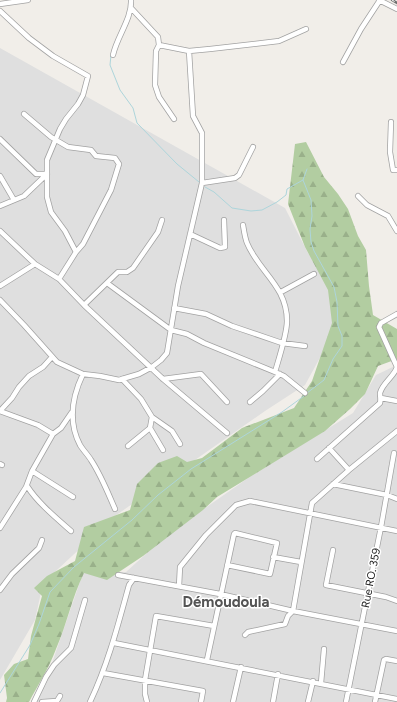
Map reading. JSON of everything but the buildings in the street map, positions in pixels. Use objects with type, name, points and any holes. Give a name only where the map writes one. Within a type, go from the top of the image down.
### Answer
[{"type":"street","points":[[0,4],[28,0]]},
{"type":"street","points":[[113,55],[115,45],[132,9],[131,0]]},
{"type":"street","points":[[343,62],[379,0],[397,9]]},
{"type":"street","points":[[132,9],[158,37],[159,45],[156,52],[155,85],[159,96],[174,119]]},
{"type":"street","points":[[0,11],[29,38],[53,56],[88,76],[83,95],[66,119],[55,139],[47,160],[46,174],[51,212],[65,231],[76,252]]},
{"type":"street","points":[[159,45],[189,51],[279,41],[306,29]]},
{"type":"street","points":[[0,300],[57,362],[82,374],[119,380],[139,374],[152,367],[167,353],[174,308],[202,183],[202,133],[193,116],[189,51]]},
{"type":"street","points":[[24,114],[51,137],[68,147],[91,150],[96,156],[115,158],[119,164],[111,190],[83,244],[59,278]]},
{"type":"street","points":[[391,122],[390,152],[393,170],[397,170]]},
{"type":"street","points":[[0,138],[36,174],[46,174]]},
{"type":"street","points":[[202,183],[235,178],[239,175],[253,147]]},
{"type":"street","points":[[0,206],[24,196],[46,174]]},
{"type":"street","points":[[0,176],[14,200]]},
{"type":"street","points":[[358,196],[367,205],[388,216],[397,231]]},
{"type":"street","points":[[84,305],[118,272],[127,272],[133,268],[158,232],[162,220]]},
{"type":"street","points":[[190,234],[220,248],[225,247],[224,220]]},
{"type":"street","points":[[243,225],[247,243],[254,256],[281,292],[286,306],[287,322],[282,343],[278,373],[263,391],[250,402]]},
{"type":"street","points":[[0,231],[35,264],[59,278],[84,305],[152,367],[163,379],[227,433]]},
{"type":"street","points":[[0,286],[35,264]]},
{"type":"street","points":[[281,292],[314,274]]},
{"type":"street","points":[[107,283],[171,330],[187,334],[204,343],[278,373],[305,394]]},
{"type":"street","points":[[174,308],[206,314],[232,326],[282,343],[305,346]]},
{"type":"street","points":[[317,459],[380,403],[380,394],[384,385],[396,371],[397,367],[379,327],[381,323],[397,314]]},
{"type":"street","points":[[52,357],[42,367],[29,376],[0,411],[38,426],[53,434]]},
{"type":"street","points":[[82,374],[76,388],[72,412],[74,430],[81,446],[92,460],[115,509]]},
{"type":"street","points":[[163,379],[201,374],[227,402]]},
{"type":"street","points":[[122,379],[141,399],[152,417],[172,431],[180,444]]},
{"type":"street","points":[[381,398],[397,401]]},
{"type":"street","points":[[0,528],[26,486],[32,471],[53,434],[61,428],[72,412]]},
{"type":"street","points":[[128,446],[150,428],[152,417]]},
{"type":"street","points":[[150,428],[163,450]]},
{"type":"street","points":[[245,636],[248,632],[285,624],[293,611],[312,503],[349,470],[397,431]]},
{"type":"street","points":[[329,448],[349,470]]},
{"type":"street","name":"Rue RO. 359","points":[[346,702],[387,495],[395,462],[394,453]]},
{"type":"street","points":[[32,471],[73,497]]},
{"type":"street","points":[[333,484],[387,495],[397,499]]},
{"type":"street","points":[[26,486],[49,511],[71,531]]},
{"type":"street","points":[[179,586],[180,567],[206,534],[236,505],[250,501],[397,531]]},
{"type":"street","points":[[207,660],[220,594],[234,534],[276,542],[277,544],[269,574],[227,565]]},
{"type":"street","points":[[0,590],[12,574],[39,548],[42,540]]},
{"type":"street","points":[[333,550],[326,585],[386,597],[397,602]]},
{"type":"street","points":[[273,557],[301,562]]},
{"type":"street","points":[[118,575],[220,594],[293,611],[397,631]]},
{"type":"street","points":[[90,702],[103,673],[114,642],[129,585],[134,578]]},
{"type":"street","points":[[34,702],[46,677],[54,665],[71,648],[86,600]]},
{"type":"street","points":[[147,702],[145,694],[145,680],[156,616],[214,626]]},
{"type":"street","points":[[114,642],[397,699]]},
{"type":"street","points":[[321,683],[324,649]]},
{"type":"street","points":[[375,702],[384,660],[397,661]]},
{"type":"street","points":[[233,702],[241,667]]},
{"type":"street","points":[[103,673],[203,691],[201,702]]},
{"type":"street","points":[[273,702],[278,674]]},
{"type":"street","points":[[308,702],[313,681]]},
{"type":"street","points":[[42,702],[57,701],[60,696]]},
{"type":"shaded area","points":[[0,48],[285,208],[308,253],[327,277],[334,325],[328,343],[305,385],[265,411],[115,516],[43,583],[35,620],[0,680]]},
{"type":"shaded area","points":[[397,365],[397,702],[31,702],[51,666],[83,573],[126,572],[168,534],[251,476],[353,413],[376,375]]},
{"type":"green space","points":[[306,142],[324,177],[348,209],[358,236],[366,250],[373,315],[397,329],[397,359],[378,366],[365,394],[325,431],[217,497],[203,510],[143,556],[107,580],[84,573],[53,656],[29,702],[6,702],[7,698],[4,675],[14,664],[28,659],[31,636],[42,596],[34,588],[47,576],[75,561],[84,527],[130,510],[137,484],[158,463],[177,456],[187,462],[202,458],[242,428],[294,408],[312,381],[332,323],[328,290],[305,247],[288,204],[295,144]]},
{"type":"waterway","points":[[111,55],[110,65],[120,90],[133,108],[137,123],[177,164],[199,182]]},
{"type":"waterway","points":[[307,169],[303,180],[311,200],[311,242],[314,251],[334,287],[337,302],[338,326],[342,336],[342,346],[333,359],[324,380],[307,393]]},
{"type":"waterway","points":[[205,187],[214,192],[232,208],[251,211],[262,210],[277,202],[286,195],[287,189],[303,180]]},
{"type":"waterway","points":[[0,693],[30,645],[50,592],[74,567],[132,520],[158,495],[191,469],[282,412],[304,396]]},
{"type":"railway","points":[[392,0],[397,3]]},
{"type":"district","name":"Démoudoula","points":[[226,602]]}]
